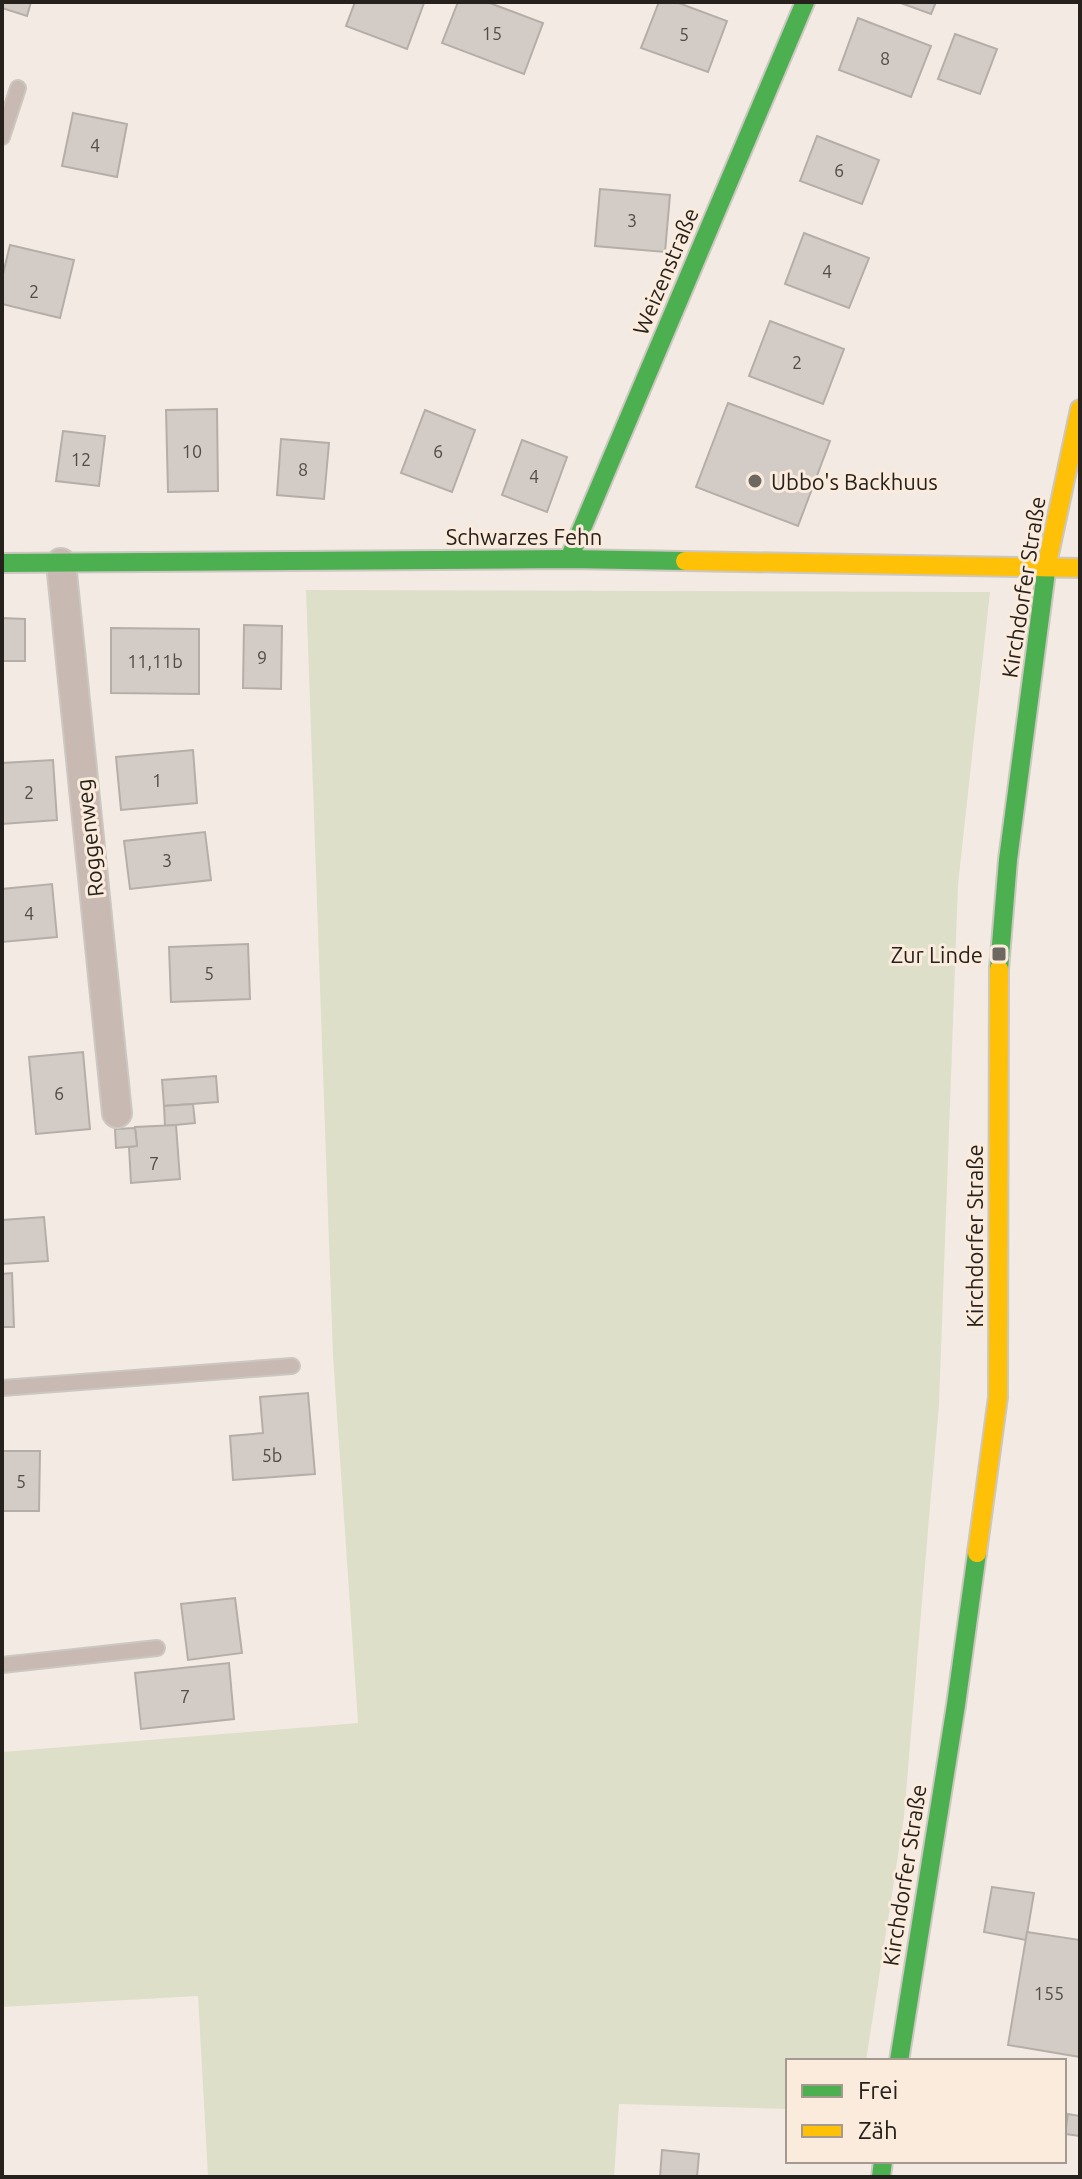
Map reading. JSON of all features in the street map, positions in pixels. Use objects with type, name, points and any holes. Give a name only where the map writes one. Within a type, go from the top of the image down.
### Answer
[{"type":"street","name":"Weizenstraße","points":[[569,559],[805,2]]},
{"type":"street","name":"Kirchdorfer Straße","points":[[899,2059],[956,1705],[998,1397],[999,954],[1046,567],[1080,409]]},
{"type":"street","name":"Schwarzes Fehn","points":[[2,563],[569,559],[1080,568]]},
{"type":"street","name":"Roggenweg","points":[[61,563],[117,1113]]},
{"type":"lane","points":[[2,137],[18,88]]},
{"type":"lane","points":[[2,1388],[292,1366]]},
{"type":"lane","points":[[2,1665],[157,1648]]},
{"type":"green space","points":[[306,590],[990,592],[958,885],[939,1406],[904,1817],[866,2059],[786,2059],[786,2109],[619,2104],[614,2177],[208,2177],[198,1996],[2,2007],[2,1752],[358,1723],[333,1357]]},
{"type":"building","points":[[2,2],[31,2],[27,16],[2,8]]},
{"type":"building","points":[[355,2],[424,3],[407,49],[346,26]]},
{"type":"building","points":[[458,2],[487,2],[543,23],[524,74],[442,43]]},
{"type":"building","points":[[659,2],[676,2],[727,21],[708,72],[641,48]]},
{"type":"building","points":[[898,2],[936,2],[931,14]]},
{"type":"building","points":[[858,18],[931,46],[911,97],[839,70]]},
{"type":"building","points":[[955,34],[997,49],[980,94],[938,79]]},
{"type":"building","points":[[73,113],[127,124],[117,177],[62,166]]},
{"type":"building","points":[[817,136],[879,160],[862,204],[800,181]]},
{"type":"building","points":[[600,189],[670,195],[665,252],[595,246]]},
{"type":"building","points":[[804,233],[869,258],[849,308],[785,284]]},
{"type":"building","points":[[10,245],[74,260],[60,318],[2,304],[2,278]]},
{"type":"building","points":[[770,321],[844,349],[823,404],[749,376]]},
{"type":"building","points":[[728,403],[830,441],[798,526],[696,487]]},
{"type":"building","points":[[217,409],[218,491],[168,492],[166,410]]},
{"type":"building","points":[[425,410],[475,430],[452,492],[401,473]]},
{"type":"building","points":[[63,431],[105,436],[99,486],[56,481]]},
{"type":"building","points":[[281,439],[329,443],[324,499],[277,495]]},
{"type":"building","points":[[522,440],[567,457],[547,512],[502,495]]},
{"type":"building","points":[[2,618],[25,619],[25,661],[2,661]]},
{"type":"building","points":[[244,625],[282,626],[281,689],[243,688]]},
{"type":"building","points":[[111,628],[199,629],[199,694],[111,693]]},
{"type":"building","points":[[193,750],[197,803],[121,810],[116,757]]},
{"type":"building","points":[[53,760],[57,820],[2,824],[2,763]]},
{"type":"building","points":[[205,832],[211,880],[130,889],[124,841]]},
{"type":"building","points":[[52,884],[57,937],[2,942],[2,889]]},
{"type":"building","points":[[248,944],[250,999],[171,1002],[169,947]]},
{"type":"building","points":[[83,1052],[90,1129],[36,1134],[29,1057]]},
{"type":"building","points":[[216,1076],[218,1102],[164,1106],[162,1080]]},
{"type":"building","points":[[193,1104],[195,1123],[165,1126],[164,1106]]},
{"type":"building","points":[[176,1125],[180,1179],[131,1183],[129,1147],[137,1146],[135,1127]]},
{"type":"building","points":[[135,1128],[137,1146],[116,1148],[115,1129]]},
{"type":"building","points":[[44,1217],[48,1261],[2,1264],[2,1220]]},
{"type":"building","points":[[12,1273],[14,1327],[2,1327],[2,1274]]},
{"type":"building","points":[[308,1393],[315,1474],[233,1480],[230,1436],[263,1433],[260,1397]]},
{"type":"building","points":[[2,1451],[40,1451],[39,1511],[2,1511]]},
{"type":"building","points":[[235,1598],[242,1653],[188,1660],[181,1604]]},
{"type":"building","points":[[229,1663],[234,1719],[141,1729],[135,1673]]},
{"type":"building","points":[[992,1887],[1034,1893],[1026,1940],[984,1932]]},
{"type":"building","points":[[1027,1932],[1080,1940],[1080,2057],[1008,2045]]},
{"type":"building","points":[[1068,2114],[1080,2116],[1080,2136],[1066,2134]]},
{"type":"building","points":[[662,2150],[699,2154],[697,2177],[660,2177]]},
{"type":"traffic: fast","points":[[569,559],[805,2]]},
{"type":"traffic: fast","points":[[2,563],[685,561]]},
{"type":"traffic: fast","points":[[999,969],[1008,860],[1047,564]]},
{"type":"traffic: fast","points":[[899,2059],[977,1553]]},
{"type":"traffic: fast","points":[[881,2177],[883,2163]]},
{"type":"traffic: slow","points":[[1047,564],[1080,409]]},
{"type":"traffic: slow","points":[[685,561],[1080,568]]},
{"type":"traffic: slow","points":[[977,1553],[998,1397],[999,969]]},
{"type":"place","name":"Ubbo's Backhuus","points":[[755,481]]},
{"type":"place","name":"Zur Linde","points":[[999,954]]}]
